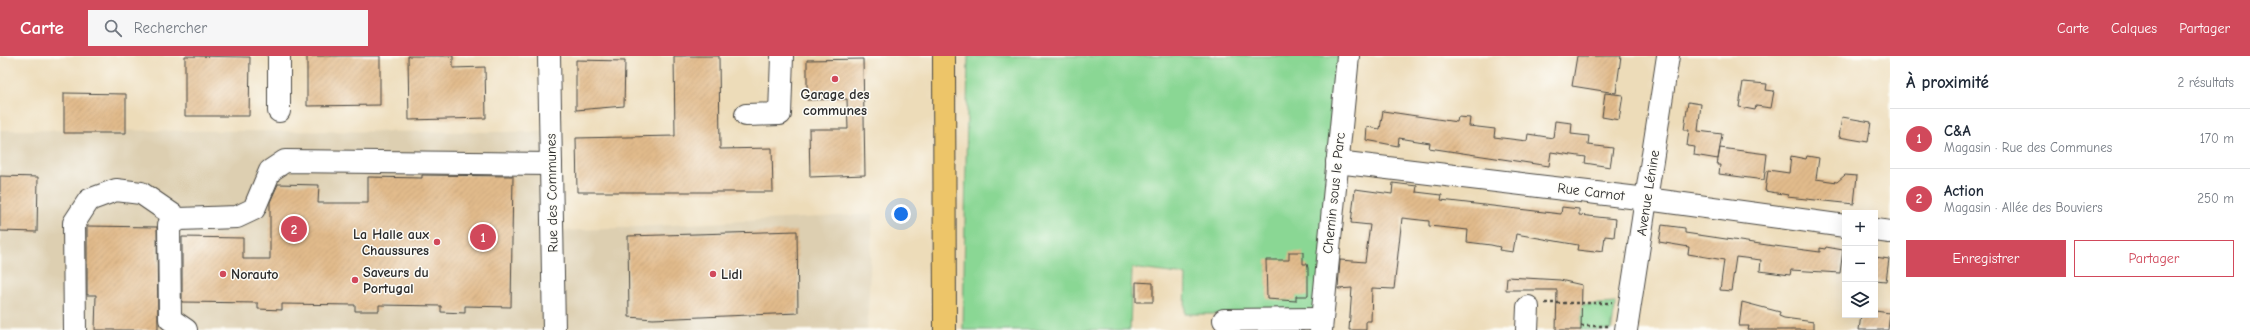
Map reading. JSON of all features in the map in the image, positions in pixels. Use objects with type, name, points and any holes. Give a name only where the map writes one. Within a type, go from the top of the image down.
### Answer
[{"type":"main road","points":[[944,56],[945,330]]},
{"type":"street","points":[[279,56],[279,111]]},
{"type":"street","name":"Rue des Communes","points":[[548,56],[554,330]]},
{"type":"street","points":[[746,115],[780,114],[782,56]]},
{"type":"street","name":"Chemin sous le Parc","points":[[1321,324],[1348,56]]},
{"type":"street","name":"Avenue Lénine","points":[[1619,328],[1647,199],[1668,56]]},
{"type":"street","points":[[178,325],[169,225],[180,219],[237,217],[254,210],[270,171],[284,161],[551,164]]},
{"type":"street","name":"Rue Carnot","points":[[1337,162],[1647,199],[1842,226]]},
{"type":"street","points":[[75,330],[74,223],[89,200],[116,190],[141,193],[180,219]]},
{"type":"street","points":[[1878,230],[1890,232]]},
{"type":"street","points":[[1527,330],[1528,307]]},
{"type":"street","points":[[1224,320],[1321,324]]},
{"type":"path","points":[[1528,307],[1534,302],[1616,303]]},
{"type":"path","points":[[1581,326],[1619,328]]},
{"type":"shaded area","points":[[0,130],[547,132],[563,231],[873,214],[867,330],[0,330]]},
{"type":"green space","points":[[968,56],[1339,56],[1317,314],[1185,314],[1186,275],[1132,268],[1130,330],[963,330]]},
{"type":"green space","points":[[1616,303],[1611,330],[1581,330],[1581,305]]},
{"type":"building","points":[[185,56],[250,57],[249,116],[185,116]]},
{"type":"building","points":[[307,56],[380,56],[380,105],[307,106]]},
{"type":"building","points":[[408,56],[453,56],[453,68],[485,67],[486,118],[409,120]]},
{"type":"building","points":[[674,56],[719,56],[720,149],[772,148],[773,192],[577,192],[576,138],[675,136]]},
{"type":"building","points":[[1577,56],[1621,56],[1616,93],[1572,86]]},
{"type":"building","points":[[863,59],[865,175],[810,177],[809,129],[848,129],[847,99],[807,100],[807,60]]},
{"type":"building","points":[[576,60],[625,61],[624,106],[576,110]]},
{"type":"building","points":[[1743,82],[1767,84],[1766,90],[1774,91],[1771,108],[1756,106],[1755,110],[1739,107]]},
{"type":"building","points":[[64,93],[126,94],[126,133],[64,133]]},
{"type":"building","points":[[1605,93],[1623,95],[1619,120],[1602,117]]},
{"type":"building","points":[[1688,102],[1701,104],[1698,131],[1722,134],[1718,159],[1694,155],[1695,147],[1687,146],[1689,130],[1684,130]]},
{"type":"building","points":[[1383,111],[1457,122],[1458,117],[1470,118],[1469,126],[1495,129],[1494,137],[1527,141],[1528,134],[1553,138],[1555,121],[1572,123],[1571,134],[1589,136],[1588,145],[1613,148],[1610,167],[1585,163],[1586,157],[1551,152],[1549,166],[1429,148],[1430,143],[1399,138],[1398,146],[1366,140],[1367,127],[1380,129]]},
{"type":"building","points":[[1842,117],[1871,122],[1868,142],[1839,137]]},
{"type":"building","points":[[1720,148],[1767,154],[1764,180],[1719,174],[1720,165],[1717,165]]},
{"type":"building","points":[[1791,156],[1806,159],[1807,156],[1819,158],[1816,179],[1837,182],[1845,175],[1857,176],[1854,204],[1787,197],[1788,195],[1765,191],[1768,170],[1789,173]]},
{"type":"building","points":[[422,175],[513,176],[511,307],[465,306],[465,313],[441,312],[441,306],[379,305],[379,311],[355,311],[355,305],[282,304],[282,310],[258,309],[258,303],[182,302],[182,237],[243,238],[243,259],[270,259],[270,202],[278,184],[319,185],[318,203],[368,203],[368,177],[422,178]]},
{"type":"building","points":[[0,176],[38,177],[37,232],[0,231]]},
{"type":"building","points":[[1393,183],[1417,186],[1416,192],[1442,195],[1441,200],[1561,214],[1562,207],[1579,209],[1579,215],[1616,219],[1614,237],[1605,236],[1603,251],[1596,250],[1595,252],[1577,250],[1578,245],[1516,234],[1513,252],[1499,250],[1500,247],[1491,245],[1467,242],[1468,230],[1429,226],[1429,221],[1402,218],[1394,289],[1372,288],[1371,321],[1366,321],[1366,330],[1349,330],[1352,288],[1338,289],[1340,260],[1365,262],[1370,225],[1351,223],[1355,189],[1392,194]]},
{"type":"building","points":[[1662,225],[1685,228],[1685,233],[1767,245],[1820,252],[1820,248],[1825,249],[1826,247],[1842,250],[1842,258],[1840,273],[1791,270],[1790,275],[1760,271],[1761,260],[1736,257],[1731,291],[1720,290],[1724,260],[1688,254],[1689,247],[1659,242]]},
{"type":"building","points":[[87,226],[157,227],[158,330],[95,330],[96,295],[87,295]]},
{"type":"building","name":"Lidl","points":[[797,231],[798,313],[653,319],[629,317],[628,236]]},
{"type":"building","points":[[1289,252],[1303,252],[1303,264],[1307,264],[1308,268],[1308,296],[1296,296],[1296,301],[1267,299],[1266,260],[1289,260]]},
{"type":"building","points":[[1878,257],[1889,259],[1886,281],[1878,280]]},
{"type":"building","points":[[1507,277],[1560,280],[1582,285],[1581,330],[1556,330],[1557,290],[1506,290]]},
{"type":"building","points":[[1136,282],[1153,283],[1153,302],[1136,302]]},
{"type":"building","points":[[1742,302],[1780,312],[1779,316],[1784,318],[1814,322],[1814,330],[1748,330],[1749,326],[1739,326]]},
{"type":"building","points":[[1878,311],[1890,313],[1888,330],[1859,330],[1861,318],[1878,318]]},
{"type":"place","name":"Garage des communes","points":[[835,79]]},
{"type":"place","name":"Action","points":[[294,229]]},
{"type":"place","name":"C&A","points":[[483,237]]},
{"type":"place","name":"La Halle aux Chaussures","points":[[437,242]]},
{"type":"place","name":"Norauto","points":[[223,274]]},
{"type":"place","name":"Lidl","points":[[713,274]]},
{"type":"place","name":"Saveurs du Portugal","points":[[355,280]]}]
